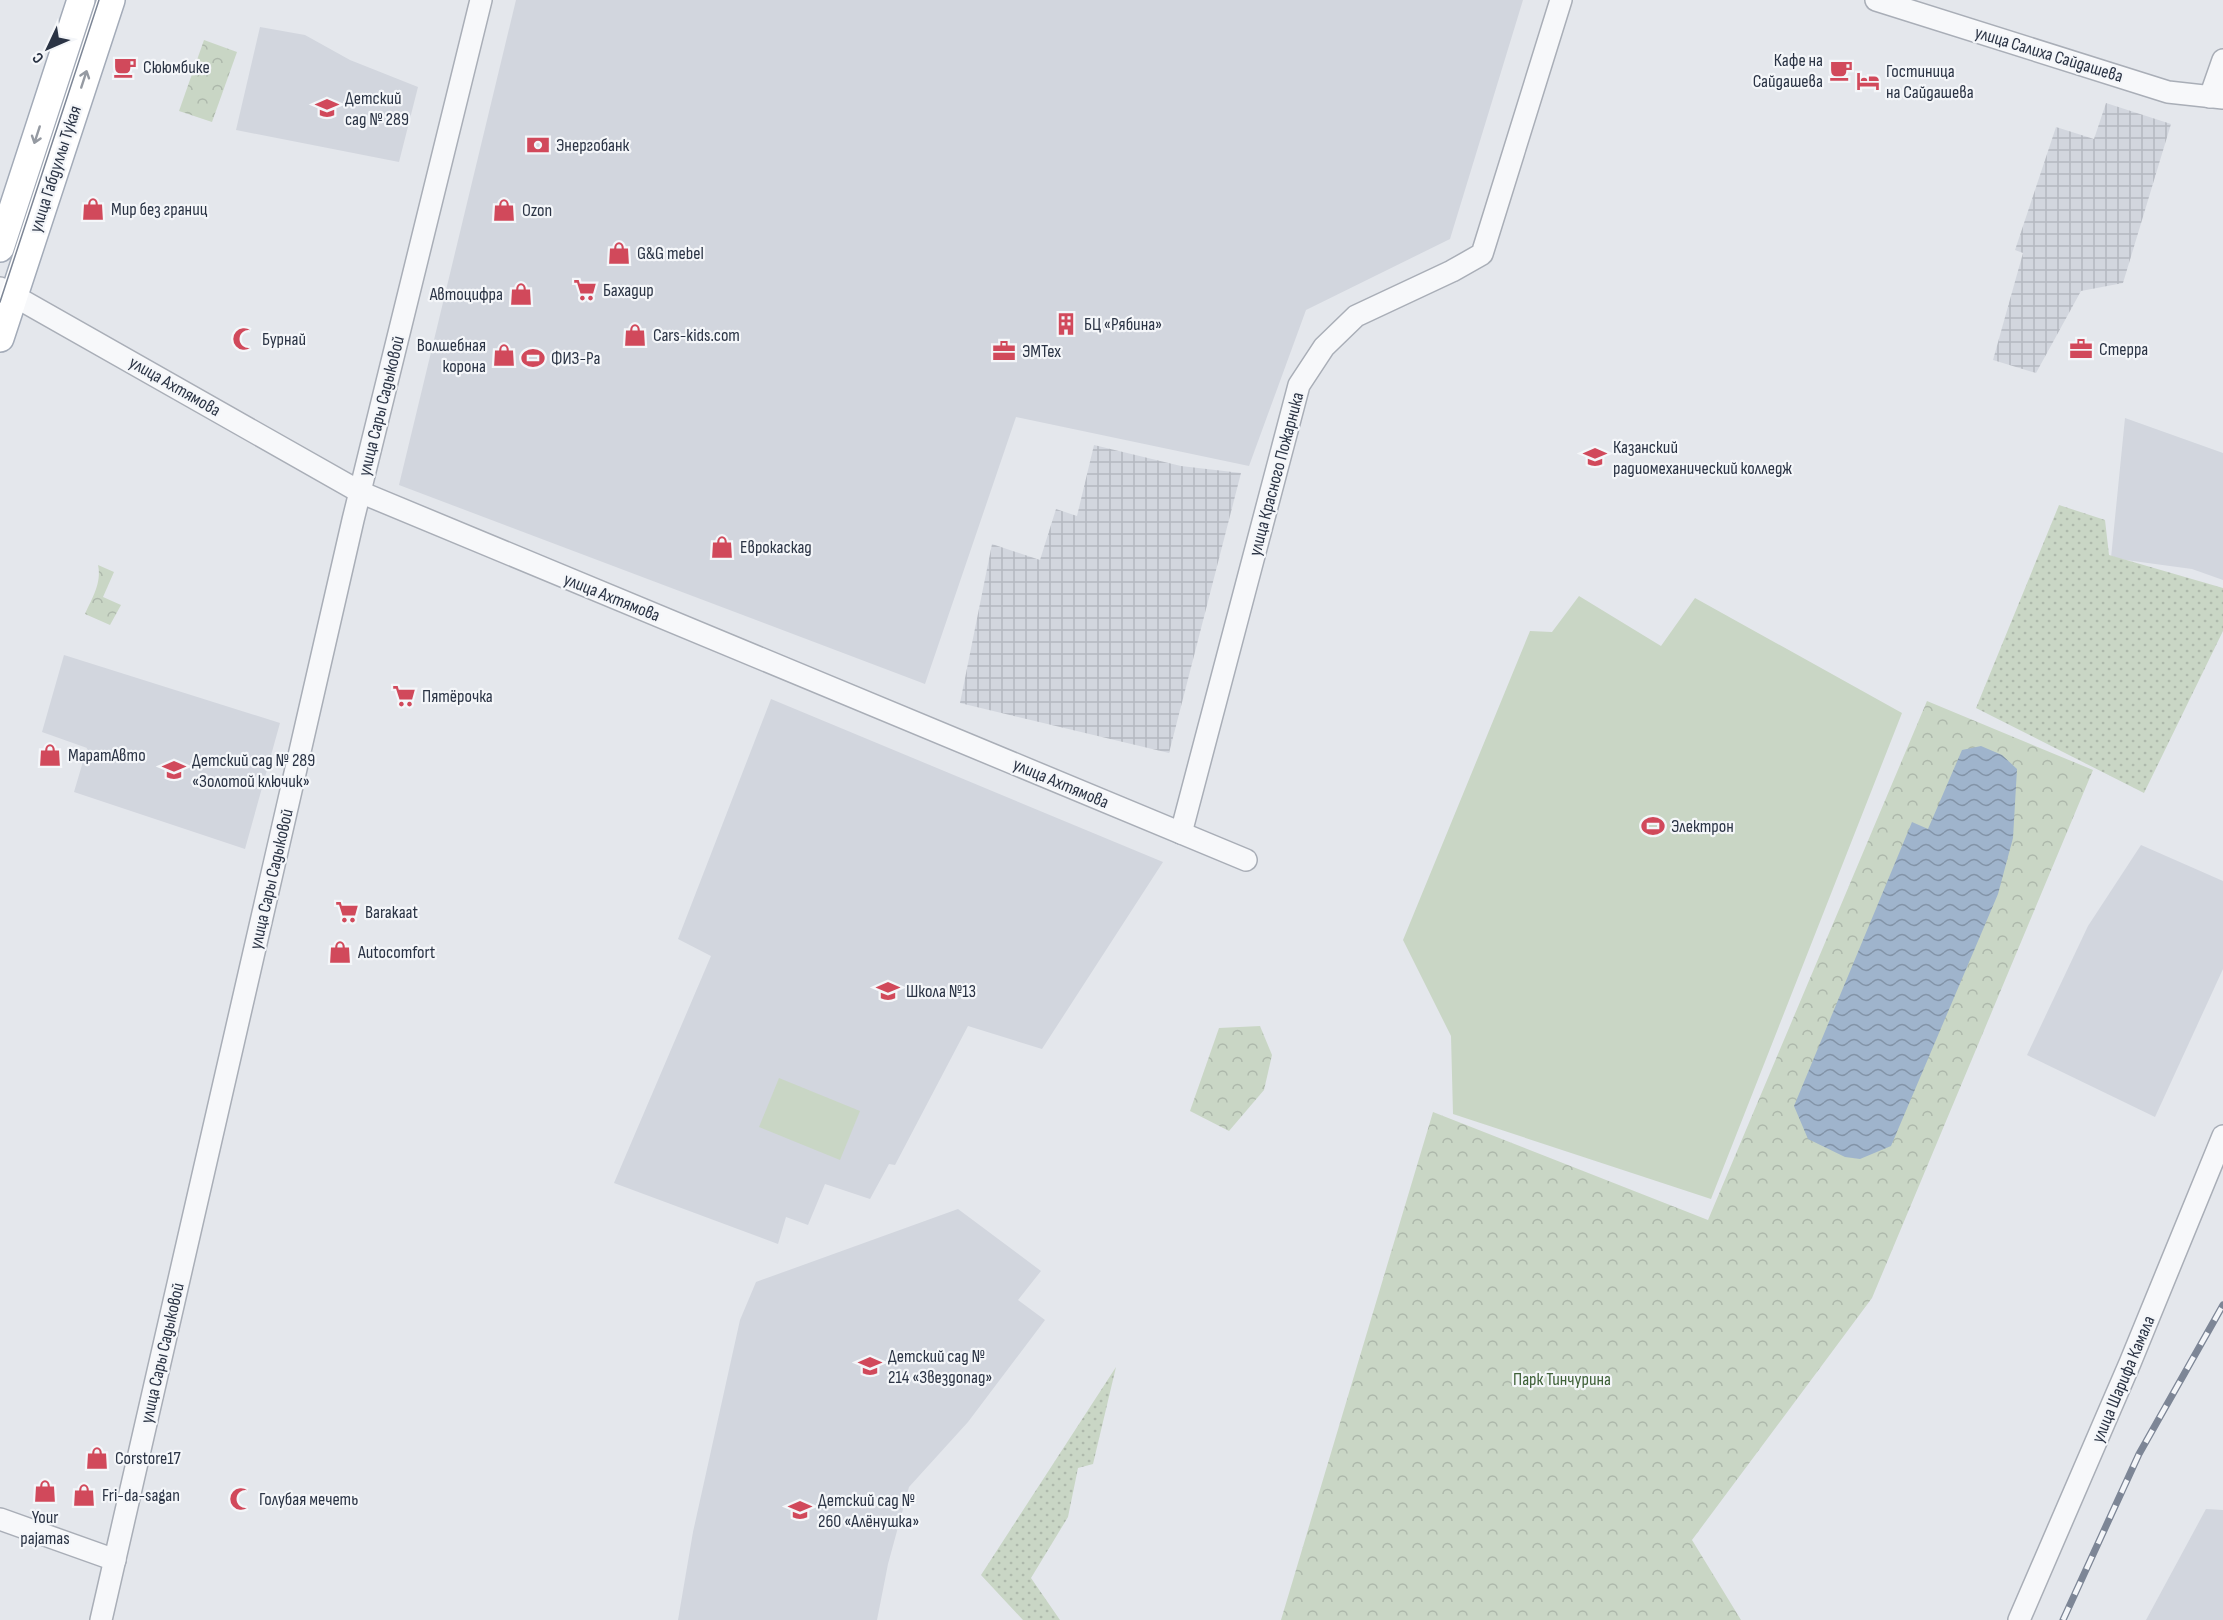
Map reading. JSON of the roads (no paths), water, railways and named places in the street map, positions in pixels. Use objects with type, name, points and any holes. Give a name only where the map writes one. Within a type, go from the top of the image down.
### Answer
[{"type":"main road","name":"улица Габдуллы Тукая","points":[[0,248],[81,0]]},
{"type":"main road","name":"улица Габдуллы Тукая","points":[[0,338],[7,291],[111,0]]},
{"type":"street","name":"улица Сары Садыковой","points":[[101,1620],[360,492],[481,0]]},
{"type":"street","name":"улица Красного Пожарника","points":[[1181,833],[1299,385],[1324,347],[1356,316],[1452,271],[1482,254],[1561,0]]},
{"type":"street","name":"улица Салиха Сайдашева","points":[[1876,0],[2168,92],[2216,98]]},
{"type":"street","points":[[2216,98],[2223,60]]},
{"type":"street","name":"улица Ахтямова","points":[[7,291],[360,492],[1246,860]]},
{"type":"street","name":"улица Шарифа Камала","points":[[2019,1620],[2130,1363],[2223,1136]]},
{"type":"street","points":[[0,1519],[115,1560]]},
{"type":"water","points":[[1981,746],[2002,755],[2017,769],[2013,838],[1998,894],[1891,1146],[1860,1159],[1845,1157],[1808,1139],[1794,1106],[1912,822],[1928,829],[1962,750]]},
{"type":"tram line","points":[[0,302],[99,0]]},
{"type":"railway","points":[[2063,1620],[2139,1454],[2223,1305]]},
{"type":"place","name":"Сююмбике","points":[[125,67]]},
{"type":"place","name":"Кафе на Сайдашева","points":[[1841,70]]},
{"type":"place","name":"Гостиница на Сайдашева","points":[[1868,81]]},
{"type":"place","name":"Детский сад № 289","points":[[327,108]]},
{"type":"place","name":"Энергобанк","points":[[538,145]]},
{"type":"place","name":"Мир без границ","points":[[93,209]]},
{"type":"place","name":"Ozon","points":[[504,210]]},
{"type":"place","name":"G&G mebel","points":[[619,253]]},
{"type":"place","name":"Бахадир","points":[[585,290]]},
{"type":"place","name":"Автоцифра","points":[[521,294]]},
{"type":"place","name":"БЦ «Рябина»","points":[[1066,324]]},
{"type":"place","name":"Cars-kids.com","points":[[635,335]]},
{"type":"place","name":"Бурнай","points":[[244,339]]},
{"type":"place","name":"Стерра","points":[[2081,349]]},
{"type":"place","name":"ЭМТех","points":[[1004,351]]},
{"type":"place","name":"Волшебная корона","points":[[504,355]]},
{"type":"place","name":"ФИЗ-Ра","points":[[533,358]]},
{"type":"place","name":"Казанский радиомеханический колледж","points":[[1595,457]]},
{"type":"place","name":"Еврокаскад","points":[[722,547]]},
{"type":"place","name":"Пятёрочка","points":[[404,696]]},
{"type":"place","name":"МаратАвто","points":[[50,755]]},
{"type":"place","name":"Детский сад № 289 «Золотой ключик»","points":[[174,770]]},
{"type":"place","name":"Электрон","points":[[1653,826]]},
{"type":"place","name":"Barakaat","points":[[347,912]]},
{"type":"place","name":"Autocomfort","points":[[340,952]]},
{"type":"place","name":"Школа №13","points":[[888,991]]},
{"type":"place","name":"Детский сад № 214 «Звездопад»","points":[[870,1366]]},
{"type":"place","name":"Corstore17","points":[[97,1458]]},
{"type":"place","name":"Your pajamas","points":[[45,1491]]},
{"type":"place","name":"Fri-da-sagan","points":[[84,1495]]},
{"type":"place","name":"Голубая мечеть","points":[[241,1499]]},
{"type":"place","name":"Детский сад № 260 «Алёнушка»","points":[[800,1510]]},
{"type":"park label","name":"Парк Тинчурина","points":[[1562,1379]]}]
